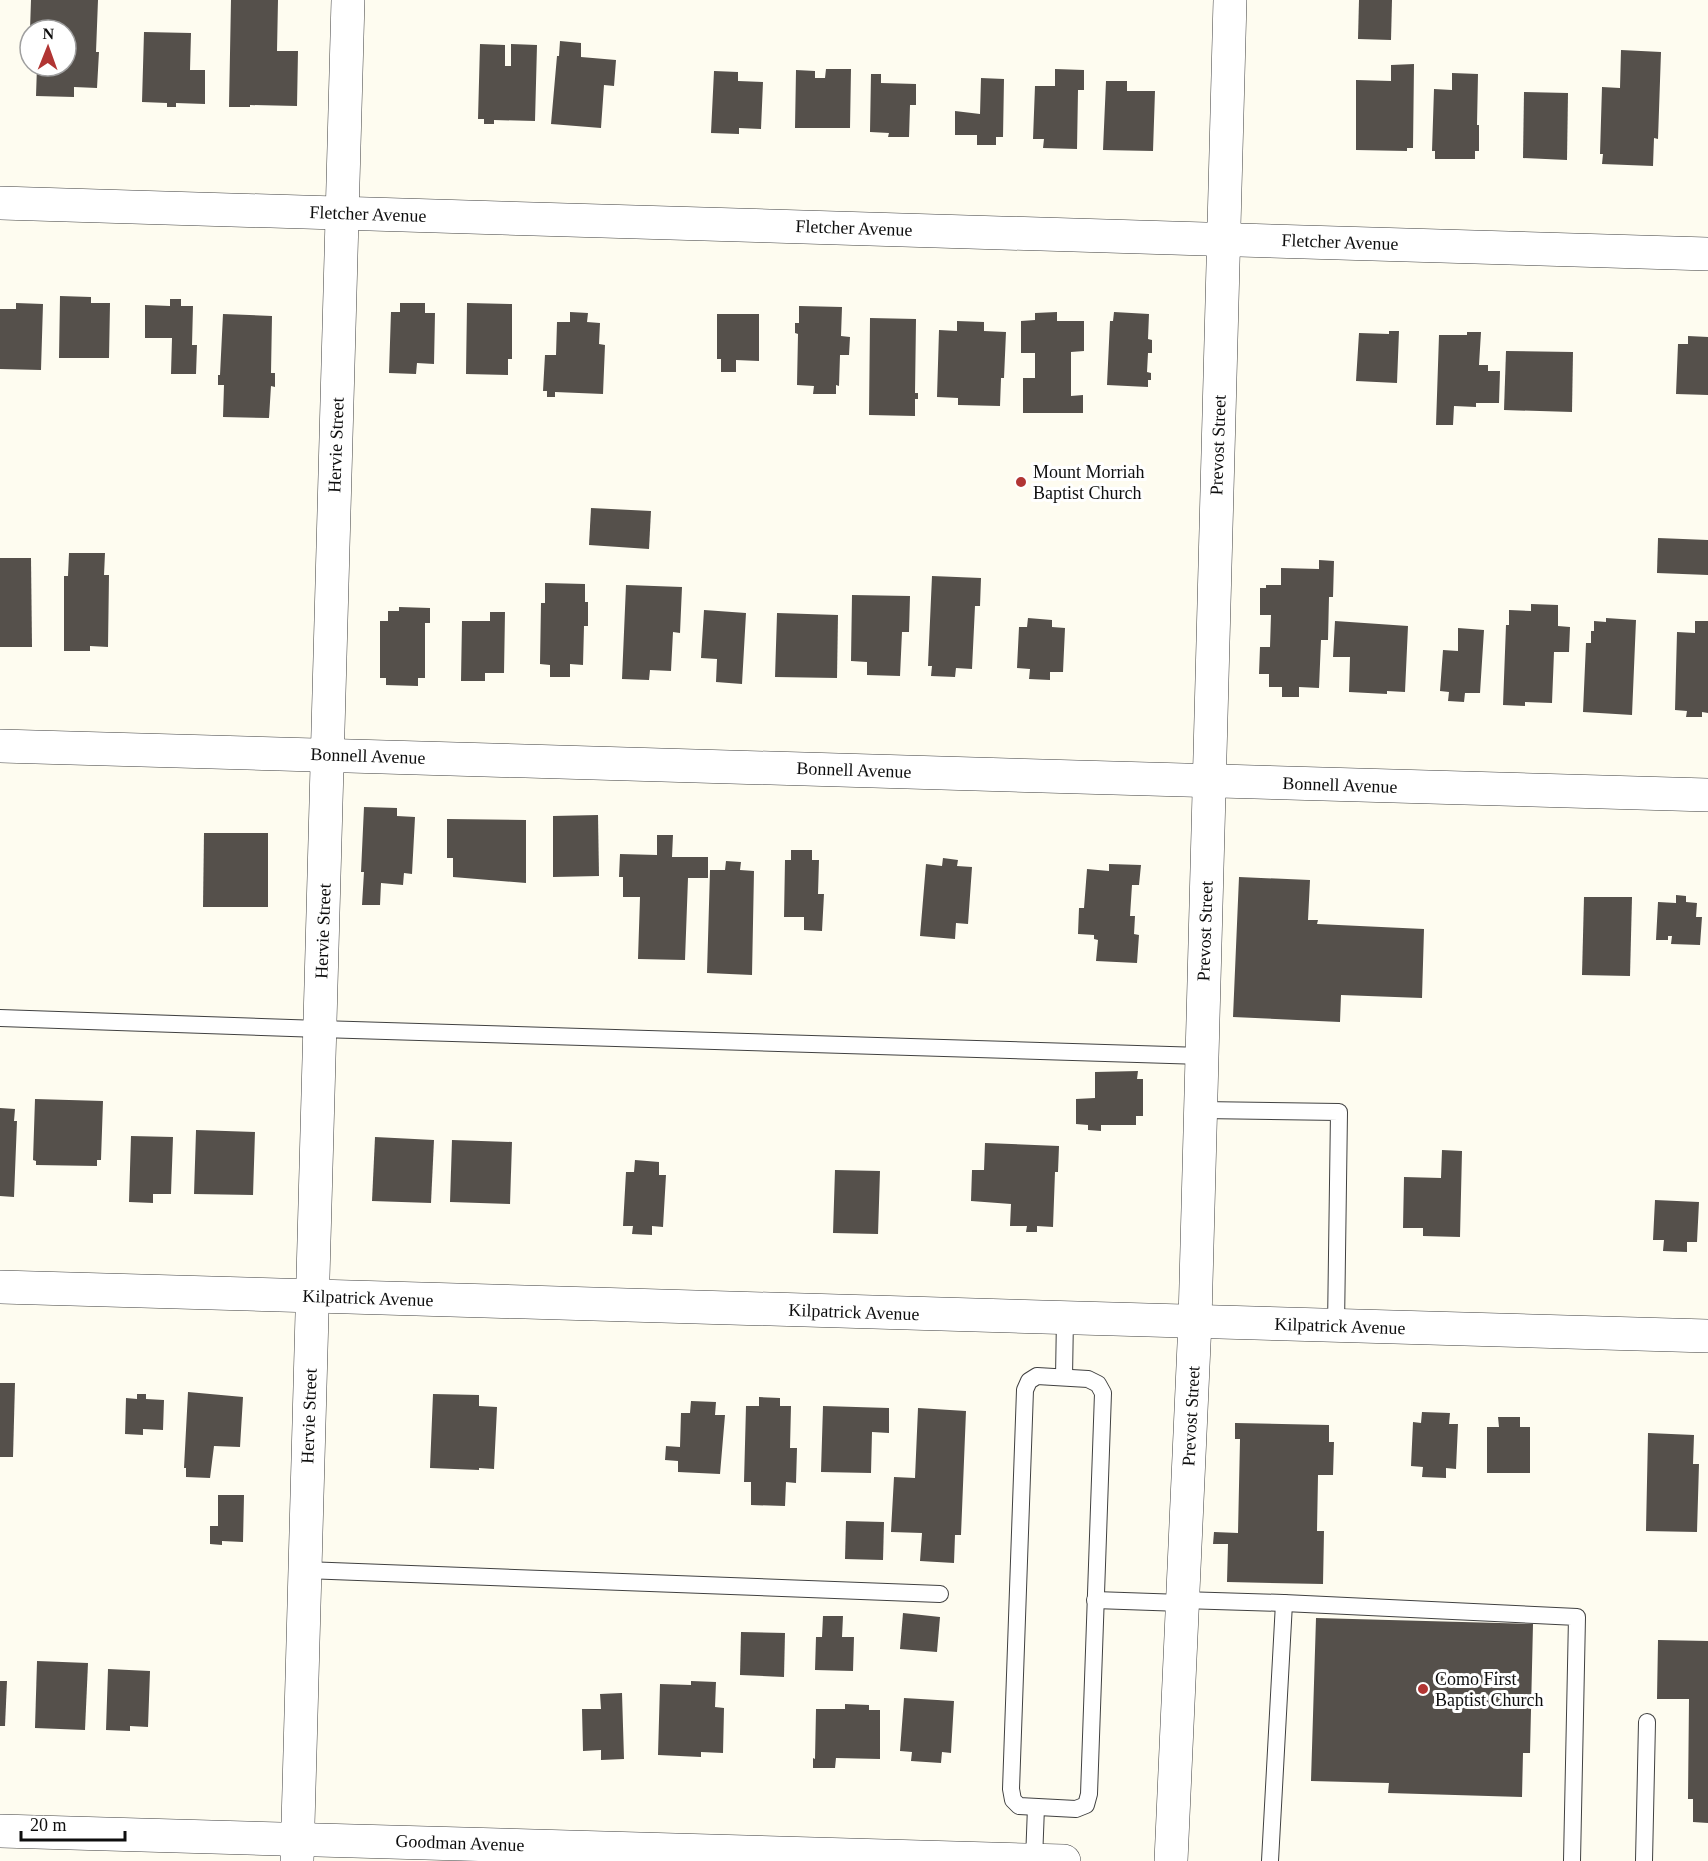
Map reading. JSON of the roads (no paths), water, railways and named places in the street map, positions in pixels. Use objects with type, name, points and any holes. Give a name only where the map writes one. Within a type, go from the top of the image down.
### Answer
[{"type":"street","name":"Hervie Street","points":[[297,1850],[348,0]]},
{"type":"street","name":"Prevost Street","points":[[1171,1861],[1195,1322],[1230,0]]},
{"type":"street","name":"Fletcher Avenue","points":[[0,202],[1708,254]]},
{"type":"street","name":"Bonnell Avenue","points":[[0,746],[1708,795]]},
{"type":"street","name":"Kilpatrick Avenue","points":[[0,1287],[1708,1336]]},
{"type":"street","name":"Goodman Avenue","points":[[0,1831],[297,1850],[1049,1861]]},
{"type":"lane","points":[[0,1018],[1202,1056]]},
{"type":"lane","points":[[1201,1110],[1339,1112],[1336,1326]]},
{"type":"lane","points":[[1064,1377],[1065,1317]]},
{"type":"lane","points":[[1037,1376],[1088,1379],[1098,1384],[1103,1393],[1095,1600],[1089,1794],[1086,1805],[1076,1809],[1019,1806],[1013,1800],[1011,1789],[1025,1390],[1029,1381],[1037,1376]]},
{"type":"lane","points":[[305,1569],[940,1594]]},
{"type":"lane","points":[[1095,1600],[1284,1603],[1577,1617],[1572,1861]]},
{"type":"lane","points":[[1270,1861],[1284,1603]]},
{"type":"lane","points":[[1644,1861],[1647,1722]]},
{"type":"lane","points":[[1036,1807],[1049,1861]]},
{"type":"place","name":"Mount Morriah Baptist Church","points":[[1021,482]]},
{"type":"place","name":"Como First Baptist Church","points":[[1423,1689]]}]
